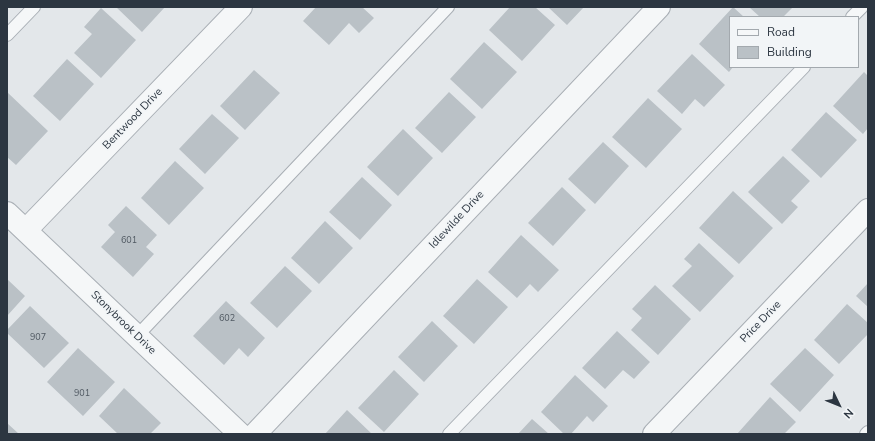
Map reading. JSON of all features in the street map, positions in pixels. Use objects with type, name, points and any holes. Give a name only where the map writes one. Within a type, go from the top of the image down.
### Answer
[{"type":"street","name":"Bentwood Drive","points":[[26,230],[241,7]]},
{"type":"street","name":"Idlewilde Drive","points":[[255,434],[660,7]]},
{"type":"street","name":"Price Drive","points":[[654,434],[868,210]]},
{"type":"street","name":"Stonybrook Drive","points":[[7,212],[240,434]]},
{"type":"lane","points":[[7,35],[34,7]]},
{"type":"lane","points":[[137,336],[448,7]]},
{"type":"lane","points":[[853,16],[862,7]]},
{"type":"lane","points":[[449,434],[803,68]]},
{"type":"building","points":[[116,7],[165,7],[142,32]]},
{"type":"building","points":[[316,7],[362,7],[374,18],[359,33],[349,23],[329,45],[303,21]]},
{"type":"building","points":[[510,7],[535,7],[555,25],[522,61],[489,30]]},
{"type":"building","points":[[548,7],[584,7],[567,25]]},
{"type":"building","points":[[733,7],[743,16],[729,16],[729,68],[732,68],[729,72],[699,44]]},
{"type":"building","points":[[749,7],[793,7],[784,16],[759,16]]},
{"type":"building","points":[[101,8],[136,40],[101,78],[74,53],[92,34],[84,27]]},
{"type":"building","points":[[484,42],[517,72],[482,109],[450,79]]},
{"type":"building","points":[[692,54],[725,85],[704,107],[695,99],[682,114],[657,91]]},
{"type":"building","points":[[67,59],[94,84],[60,121],[33,96]]},
{"type":"building","points":[[254,70],[280,93],[245,130],[220,106]]},
{"type":"building","points":[[864,72],[868,76],[868,128],[863,134],[833,106]]},
{"type":"building","points":[[7,92],[48,131],[16,165],[7,157]]},
{"type":"building","points":[[449,92],[476,117],[442,153],[415,128]]},
{"type":"building","points":[[648,98],[682,129],[646,168],[612,137]]},
{"type":"building","points":[[826,112],[857,140],[821,178],[791,150]]},
{"type":"building","points":[[212,114],[239,138],[205,174],[179,149]]},
{"type":"building","points":[[403,129],[433,158],[398,196],[367,167]]},
{"type":"building","points":[[603,142],[629,166],[595,204],[568,179]]},
{"type":"building","points":[[783,156],[810,181],[791,201],[798,207],[782,224],[748,192]]},
{"type":"building","points":[[175,161],[204,188],[169,225],[141,198]]},
{"type":"building","points":[[362,177],[392,205],[360,240],[329,212]]},
{"type":"building","points":[[562,187],[586,210],[553,246],[528,223]]},
{"type":"building","points":[[733,191],[773,228],[739,264],[699,228]]},
{"type":"building","points":[[126,206],[157,235],[146,247],[154,254],[133,277],[101,247],[115,232],[108,225]]},
{"type":"building","points":[[325,221],[353,248],[319,284],[291,258]]},
{"type":"building","points":[[521,235],[559,270],[538,292],[530,284],[517,298],[488,272]]},
{"type":"building","points":[[699,243],[734,276],[700,312],[672,286],[692,266],[684,259]]},
{"type":"building","points":[[285,266],[312,291],[277,328],[250,303]]},
{"type":"building","points":[[7,279],[25,296],[7,316]]},
{"type":"building","points":[[477,279],[508,307],[474,344],[443,316]]},
{"type":"building","points":[[868,283],[868,307],[856,296]]},
{"type":"building","points":[[655,285],[691,319],[658,355],[631,330],[642,318],[632,309]]},
{"type":"building","points":[[226,301],[265,338],[248,357],[239,348],[224,365],[193,336]]},
{"type":"building","points":[[847,304],[868,323],[868,334],[839,364],[814,340]]},
{"type":"building","points":[[30,306],[69,343],[44,368],[7,333],[7,330]]},
{"type":"building","points":[[432,321],[458,346],[424,382],[398,357]]},
{"type":"building","points":[[617,331],[650,362],[634,379],[623,370],[605,389],[582,368]]},
{"type":"building","points":[[78,348],[115,382],[83,416],[47,382]]},
{"type":"building","points":[[805,348],[834,375],[800,412],[770,384]]},
{"type":"building","points":[[394,370],[419,394],[384,432],[358,408]]},
{"type":"building","points":[[575,375],[608,406],[593,422],[587,416],[571,434],[564,434],[541,412]]},
{"type":"building","points":[[124,388],[161,423],[150,434],[118,434],[99,416]]},
{"type":"building","points":[[770,397],[796,422],[784,434],[737,434]]},
{"type":"building","points":[[347,410],[372,434],[325,434]]},
{"type":"building","points":[[532,419],[549,434],[518,434]]},
{"type":"building","points":[[7,423],[19,434],[7,434]]}]
